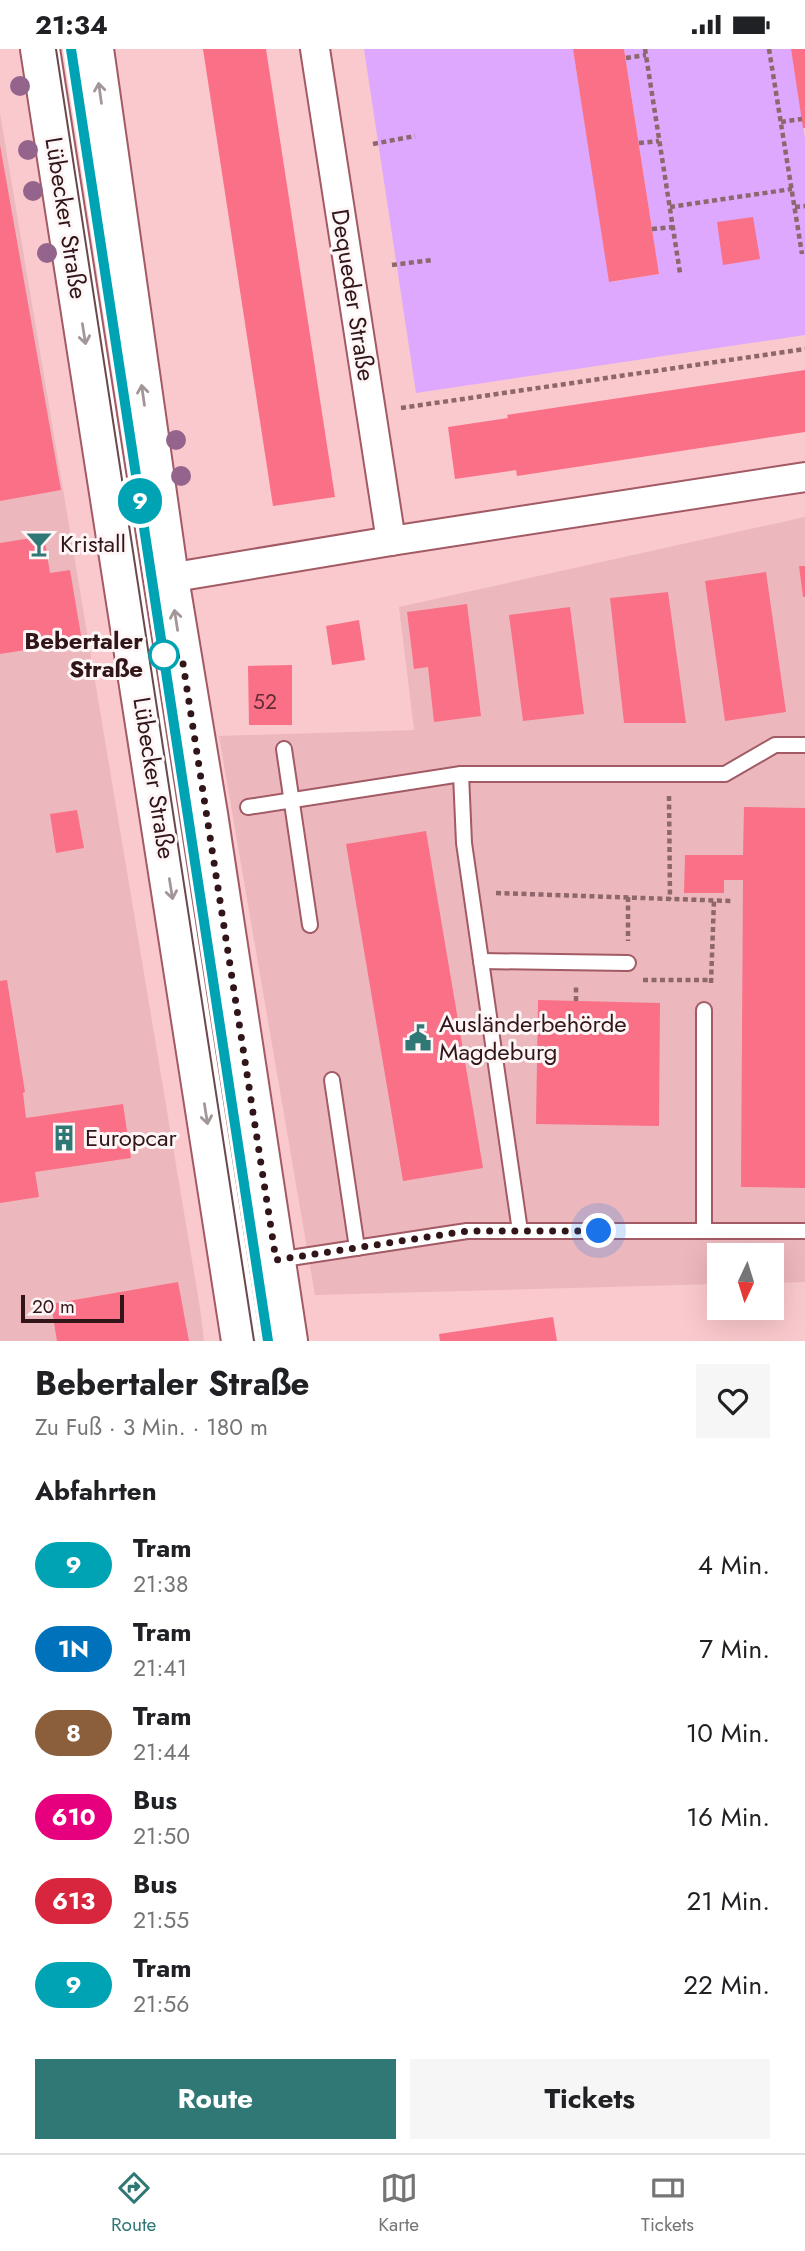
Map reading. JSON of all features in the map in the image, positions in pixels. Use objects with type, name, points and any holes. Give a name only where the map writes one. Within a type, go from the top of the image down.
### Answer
[{"type":"main road","name":"Lübecker Straße","points":[[40,49],[241,1341]]},
{"type":"main road","name":"Lübecker Straße","points":[[94,49],[169,578],[208,814],[288,1341]]},
{"type":"street","name":"Dequeder Straße","points":[[315,49],[391,541]]},
{"type":"street","points":[[169,578],[805,477]]},
{"type":"lane","points":[[248,807],[461,774],[725,774],[775,745],[805,745]]},
{"type":"lane","points":[[284,749],[310,926]]},
{"type":"lane","points":[[461,774],[464,843],[520,1231]]},
{"type":"lane","points":[[481,961],[628,963]]},
{"type":"lane","points":[[704,1010],[704,1231]]},
{"type":"lane","points":[[332,1080],[357,1248]]},
{"type":"lane","points":[[276,1260],[467,1231],[805,1231]]},
{"type":"path","points":[[769,49],[802,254]]},
{"type":"path","points":[[626,58],[646,52],[680,273]]},
{"type":"path","points":[[781,122],[802,119]]},
{"type":"path","points":[[373,144],[415,136]]},
{"type":"path","points":[[639,143],[660,141]]},
{"type":"path","points":[[670,207],[792,189]]},
{"type":"path","points":[[795,207],[805,206]]},
{"type":"path","points":[[652,229],[673,227]]},
{"type":"path","points":[[391,265],[432,260]]},
{"type":"path","points":[[371,413],[805,349]]},
{"type":"path","points":[[669,774],[670,899]]},
{"type":"path","points":[[471,892],[731,901]]},
{"type":"path","points":[[704,1010],[712,980],[714,900]]},
{"type":"path","points":[[576,980],[576,1001]]},
{"type":"shaded area","points":[[364,49],[573,49],[610,282],[659,274],[624,49],[791,49],[805,138],[805,335],[416,393]]},
{"type":"shaded area","points":[[0,113],[200,1308],[204,1341],[0,1341]]},
{"type":"shaded area","points":[[805,517],[805,1282],[784,1283],[784,1243],[707,1243],[707,1284],[315,1295],[219,736],[414,730],[399,607]]},
{"type":"building","points":[[203,49],[266,49],[335,497],[273,506]]},
{"type":"building","points":[[573,49],[624,49],[659,274],[609,282]]},
{"type":"building","points":[[791,49],[805,49],[805,128],[803,128]]},
{"type":"building","points":[[0,145],[61,490],[0,501]]},
{"type":"building","points":[[753,217],[760,259],[723,265],[717,222]]},
{"type":"building","points":[[805,370],[805,432],[517,476],[516,470],[455,479],[448,427],[508,418],[507,415]]},
{"type":"building","points":[[44,536],[50,573],[70,570],[82,641],[0,654],[0,543]]},
{"type":"building","points":[[799,566],[805,566],[805,597],[803,597]]},
{"type":"building","points":[[766,572],[786,712],[725,721],[705,581]]},
{"type":"building","points":[[668,592],[686,723],[624,723],[610,598]]},
{"type":"building","points":[[467,604],[481,716],[434,722],[428,667],[414,669],[407,612]]},
{"type":"building","points":[[570,607],[584,714],[523,721],[509,615]]},
{"type":"building","points":[[359,620],[365,660],[332,665],[326,626]]},
{"type":"building","points":[[292,665],[292,725],[249,725],[248,666]]},
{"type":"building","points":[[744,807],[805,808],[805,1188],[741,1187],[743,880],[724,880],[724,893],[684,893],[685,855],[743,855]]},
{"type":"building","points":[[77,810],[84,848],[56,853],[50,814]]},
{"type":"building","points":[[426,831],[483,1168],[403,1181],[346,844]]},
{"type":"building","name":"Europcar","points":[[7,980],[25,1092],[26,1118],[123,1104],[131,1158],[35,1172],[39,1197],[0,1203],[0,981]]},
{"type":"building","points":[[538,1000],[660,1003],[659,1126],[536,1124]]},
{"type":"building","points":[[178,1282],[189,1341],[57,1341],[51,1304]]},
{"type":"building","points":[[553,1317],[557,1341],[440,1341],[439,1334]]},
{"type":"tram line","points":[[56,49],[254,1341]]},
{"type":"tram line","points":[[71,49],[268,1341]]},
{"type":"tram line","name":"9","points":[[71,49],[268,1341]]},
{"type":"place","name":"Kristall","points":[[39,544]]},
{"type":"place","name":"Bebertaler Straße","points":[[164,655]]},
{"type":"place","name":"Ausländerbehörde Magdeburg","points":[[418,1038]]},
{"type":"place","name":"Europcar","points":[[64,1138]]},
{"type":"route","points":[[164,655],[182,657],[276,1260],[467,1231],[599,1231]]}]
